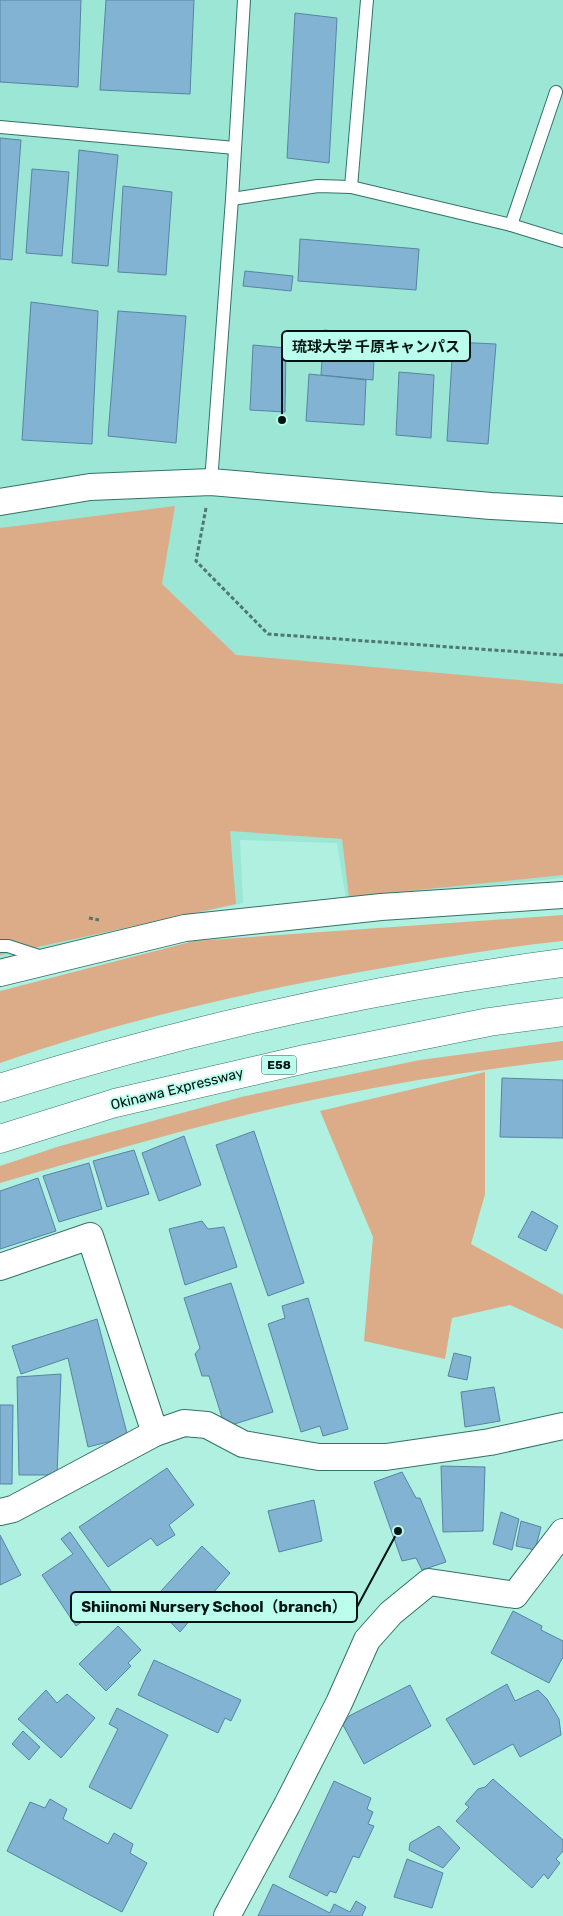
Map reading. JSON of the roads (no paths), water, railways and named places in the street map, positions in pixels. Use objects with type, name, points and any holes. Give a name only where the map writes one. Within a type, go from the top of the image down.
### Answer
[{"type":"highway","points":[[0,1088],[99,1057],[299,1008],[488,973],[563,963]]},
{"type":"highway","name":"Okinawa Expressway","points":[[0,1140],[115,1103],[295,1061],[489,1022],[563,1012]]},
{"type":"street","points":[[0,502],[90,487],[211,482],[491,506],[563,510]]},
{"type":"street","points":[[0,973],[185,928],[381,907],[563,895]]},
{"type":"street","points":[[0,1267],[90,1236],[155,1433]]},
{"type":"street","points":[[0,1512],[13,1509],[155,1433],[184,1423],[207,1425],[243,1444],[319,1457],[386,1457],[490,1442],[563,1426]]},
{"type":"street","points":[[227,1916],[287,1805],[367,1640],[391,1613],[428,1582],[515,1595],[563,1532]]},
{"type":"lane","points":[[211,482],[232,199],[244,0]]},
{"type":"lane","points":[[351,187],[367,0]]},
{"type":"lane","points":[[511,225],[556,92]]},
{"type":"lane","points":[[0,127],[235,148]]},
{"type":"lane","points":[[232,199],[318,186],[351,187],[511,225],[563,242]]},
{"type":"lane","points":[[0,946],[8,946],[52,960]]},
{"type":"place","name":"琉球大学 千原キャンパス","points":[[282,420]]},
{"type":"place","name":"Shiinomi Nursery School（branch）","points":[[398,1531]]}]
